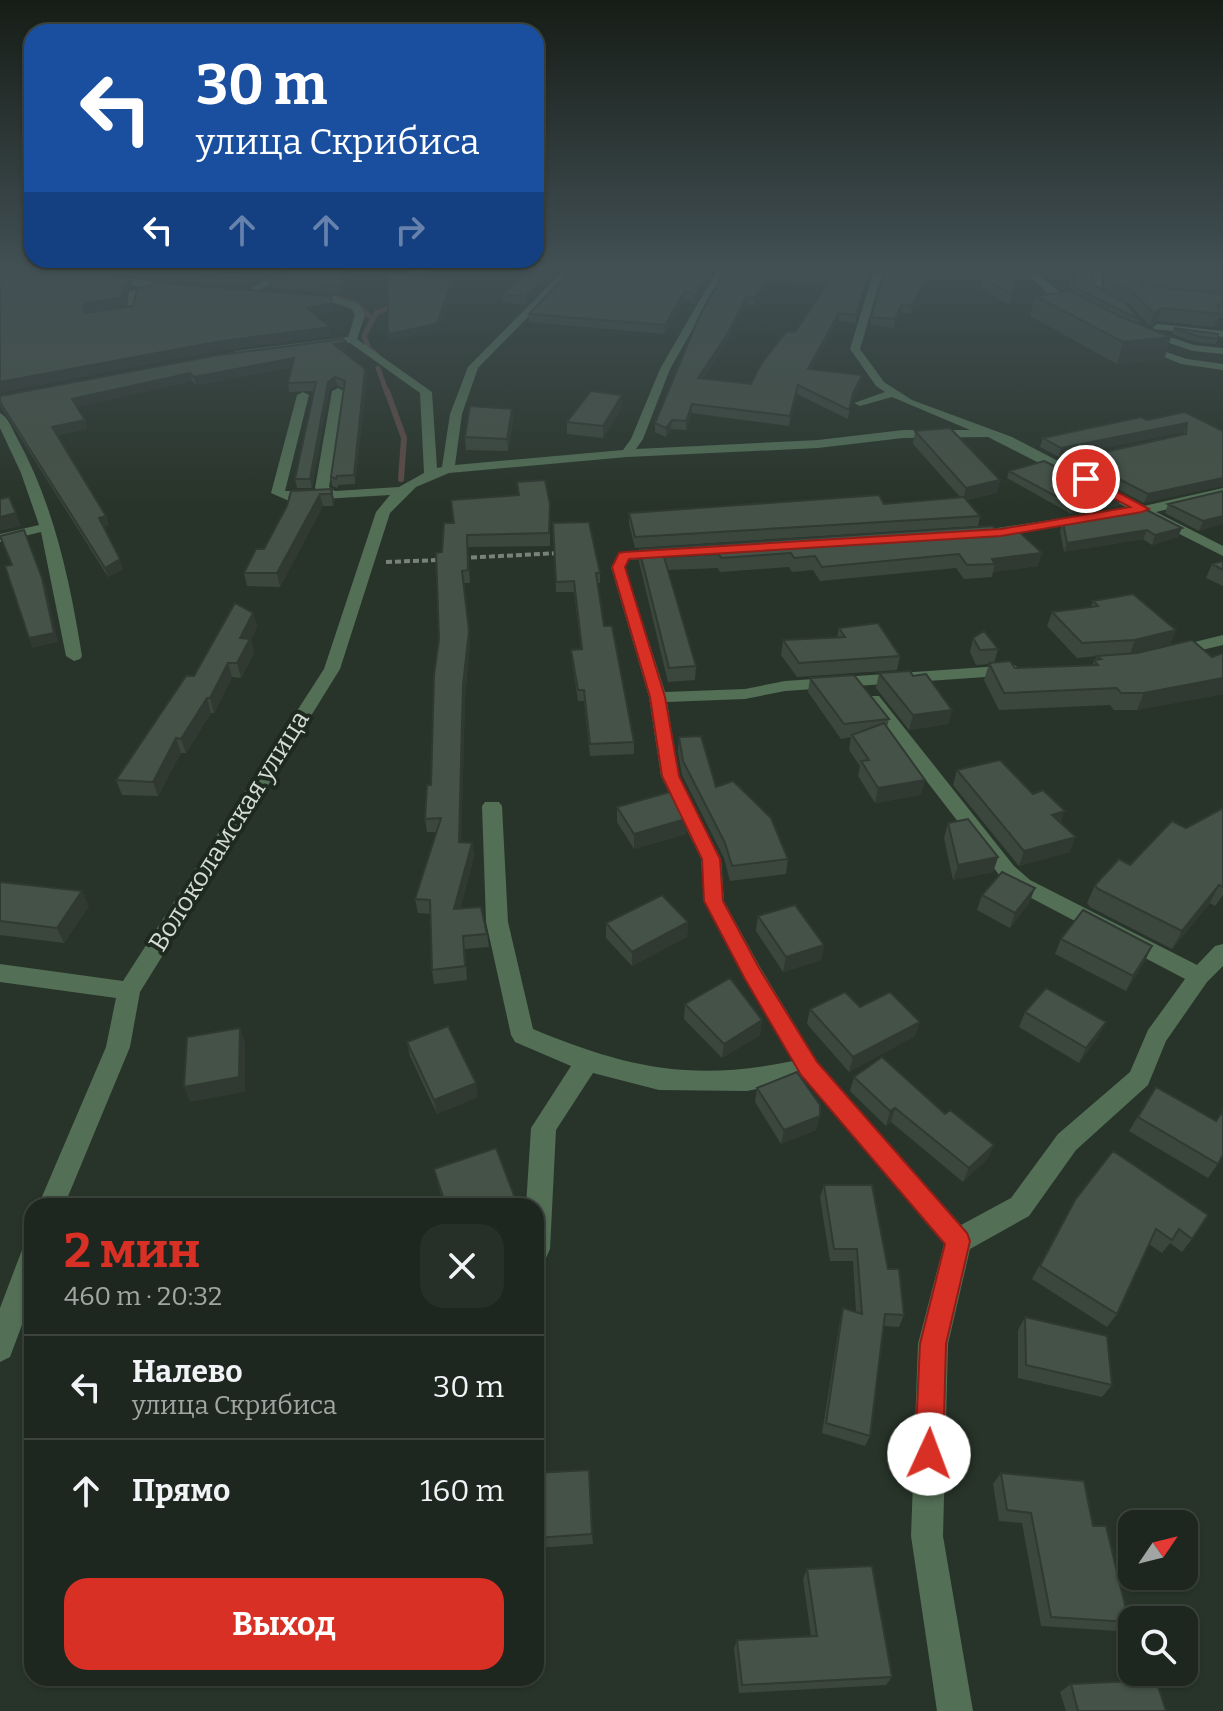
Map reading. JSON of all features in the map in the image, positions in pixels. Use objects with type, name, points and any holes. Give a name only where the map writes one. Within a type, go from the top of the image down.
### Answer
[{"type":"street","points":[[218,357],[274,347]]},
{"type":"street","points":[[358,347],[366,356],[413,381],[426,392],[440,472]]},
{"type":"street","points":[[440,472],[473,367],[493,347]]},
{"type":"street","points":[[627,453],[637,439],[665,369],[678,347]]},
{"type":"street","points":[[856,347],[880,384],[908,402],[991,433],[1057,464],[1223,552]]},
{"type":"street","points":[[1146,347],[1185,362],[1223,367]]},
{"type":"street","points":[[1190,347],[1223,351]]},
{"type":"street","points":[[333,495],[322,488],[338,391]]},
{"type":"street","points":[[860,403],[894,393]]},
{"type":"street","points":[[303,395],[278,493],[289,497],[399,491],[440,472],[627,453],[818,444],[903,434],[991,433]]},
{"type":"street","points":[[0,417],[15,442],[46,527],[63,586],[74,656]]},
{"type":"street","points":[[1057,464],[1072,461]]},
{"type":"street","name":"Волоколамская улица","points":[[54,1198],[118,1047],[129,991],[332,669],[369,563],[383,512],[399,491]]},
{"type":"street","points":[[972,534],[1060,524],[1223,492]]},
{"type":"street","points":[[0,538],[46,527]]},
{"type":"street","points":[[678,552],[624,556],[618,567],[658,697],[670,776],[711,859],[714,901],[752,973],[809,1068],[958,1241]]},
{"type":"street","points":[[1161,655],[1223,640]]},
{"type":"street","points":[[658,697],[745,694],[785,686],[1032,669]]},
{"type":"street","points":[[858,681],[1007,871],[1023,885],[1199,976]]},
{"type":"street","points":[[492,806],[497,922],[523,1035],[587,1062],[659,1080],[747,1081],[809,1068]]},
{"type":"street","points":[[955,1711],[927,1536],[933,1344],[958,1241],[1020,1207],[1067,1142],[1139,1078],[1156,1037],[1199,976],[1223,952]]},
{"type":"street","points":[[0,973],[129,991]]},
{"type":"street","points":[[539,1198],[544,1128],[587,1062]]},
{"type":"street","points":[[0,1347],[24,1281]]},
{"type":"path","points":[[369,563],[565,553]]},
{"type":"building","points":[[0,347],[190,347],[0,382]]},
{"type":"building","points":[[282,347],[338,347],[365,369],[354,475],[337,476],[336,479],[331,477],[345,381],[335,377],[328,382],[310,479],[295,479],[316,382],[288,383],[294,358],[194,377],[190,373],[72,399],[85,420],[52,427],[106,516],[99,518],[120,559],[105,568],[0,402],[0,396],[218,355]]},
{"type":"building","points":[[687,347],[719,347],[698,378],[751,384],[775,347],[820,347],[808,369],[862,375],[849,410],[798,385],[790,416],[692,404],[686,421],[672,420],[666,428],[655,423]]},
{"type":"building","points":[[591,391],[622,395],[603,426],[567,422]]},
{"type":"building","points":[[470,406],[512,409],[507,439],[465,437]]},
{"type":"building","points":[[1185,412],[1223,431],[1223,478],[1148,494],[1078,458],[1186,434],[1187,423],[1061,448],[1043,438],[1141,417],[1147,420]]},
{"type":"building","points":[[950,428],[1000,480],[966,488],[915,431]]},
{"type":"building","points":[[1044,461],[1121,499],[1074,506],[1009,471]]},
{"type":"building","points":[[545,480],[550,504],[549,533],[467,535],[468,570],[462,571],[469,631],[463,685],[459,842],[472,843],[454,909],[481,907],[487,934],[463,936],[465,966],[432,970],[430,900],[415,899],[441,818],[425,819],[427,785],[431,785],[434,675],[439,639],[436,553],[442,552],[444,523],[454,523],[451,500],[519,495],[517,482]]},
{"type":"building","points":[[332,489],[331,494],[320,494],[277,573],[244,573],[256,549],[264,549],[287,506],[291,491]]},
{"type":"building","points":[[1223,491],[1223,516],[1203,521],[1168,504]]},
{"type":"building","points":[[879,495],[884,504],[964,497],[980,516],[635,537],[629,513]]},
{"type":"building","points":[[9,497],[16,513],[0,517],[0,499]]},
{"type":"building","points":[[1143,508],[1182,528],[1155,535],[1147,530],[1067,543],[1063,522]]},
{"type":"building","points":[[589,522],[600,573],[596,573],[604,626],[612,626],[634,742],[590,744],[584,690],[578,690],[571,650],[582,649],[574,581],[556,582],[553,523]]},
{"type":"building","points":[[993,526],[996,530],[1014,527],[1042,553],[992,559],[995,564],[967,565],[959,554],[822,567],[815,556],[794,558],[791,553],[721,558],[719,554],[664,557],[696,666],[669,668],[639,549]]},
{"type":"building","points":[[24,530],[42,578],[54,633],[29,638],[5,566],[12,565],[0,536]]},
{"type":"building","points":[[1223,561],[1223,570],[1212,564]]},
{"type":"building","points":[[1133,594],[1176,630],[1135,640],[1082,643],[1052,612],[1098,606],[1093,601]]},
{"type":"building","points":[[235,603],[253,613],[240,638],[250,639],[237,663],[228,663],[210,698],[207,698],[181,739],[176,738],[153,782],[116,780],[186,676],[194,676]]},
{"type":"building","points":[[878,623],[900,656],[799,663],[783,640],[845,637],[839,628]]},
{"type":"building","points":[[984,631],[998,649],[980,650],[973,638]]},
{"type":"building","points":[[1192,640],[1212,657],[1223,653],[1223,678],[1144,693],[1121,693],[1117,688],[1004,693],[989,663],[1010,661],[1015,668],[1098,665],[1094,660],[1101,659],[1097,656],[1137,653]]},
{"type":"building","points":[[910,671],[913,676],[926,674],[952,710],[913,715],[879,673]]},
{"type":"building","points":[[854,675],[889,719],[844,724],[810,678]]},
{"type":"building","points":[[884,723],[925,780],[878,788],[861,761],[869,760],[852,735]]},
{"type":"building","points":[[701,736],[716,787],[733,781],[771,818],[788,859],[732,866],[725,843],[683,761],[679,737]]},
{"type":"building","points":[[1000,760],[1033,794],[1043,790],[1065,811],[1052,815],[1076,837],[1024,851],[957,770]]},
{"type":"building","points":[[673,791],[686,819],[634,834],[617,807]]},
{"type":"building","points":[[1223,808],[1223,887],[1219,885],[1182,931],[1095,885],[1119,859],[1130,865],[1172,821],[1186,828]]},
{"type":"building","points":[[968,819],[998,857],[958,865],[948,823]]},
{"type":"building","points":[[1002,872],[1035,888],[1015,913],[982,895]]},
{"type":"building","points":[[0,882],[82,891],[57,928],[0,921]]},
{"type":"building","points":[[662,895],[688,922],[632,952],[606,923]]},
{"type":"building","points":[[795,905],[824,945],[786,957],[758,916]]},
{"type":"building","points":[[1083,910],[1152,946],[1133,976],[1061,939]]},
{"type":"building","points":[[730,978],[762,1020],[724,1044],[685,1004]]},
{"type":"building","points":[[1046,988],[1106,1022],[1086,1048],[1025,1012]]},
{"type":"building","points":[[845,992],[860,1007],[890,992],[920,1022],[853,1057],[810,1009]]},
{"type":"building","points":[[448,1026],[476,1083],[434,1100],[407,1042]]},
{"type":"building","points":[[240,1028],[239,1077],[184,1087],[187,1037]]},
{"type":"building","points":[[882,1057],[945,1114],[950,1110],[994,1145],[969,1168],[895,1108],[890,1111],[854,1077]]},
{"type":"building","points":[[797,1072],[820,1105],[820,1116],[784,1130],[757,1088]]},
{"type":"building","points":[[1156,1087],[1216,1121],[1223,1111],[1223,1155],[1218,1164],[1138,1117]]},
{"type":"building","points":[[496,1148],[515,1198],[443,1198],[434,1169]]},
{"type":"building","points":[[1113,1151],[1208,1215],[1192,1239],[1179,1229],[1172,1240],[1156,1229],[1117,1314],[1040,1266],[1075,1200]]},
{"type":"building","points":[[824,1185],[872,1185],[888,1269],[899,1269],[904,1315],[885,1314],[870,1436],[826,1423],[843,1308],[862,1314],[857,1249],[834,1249]]},
{"type":"building","points":[[1025,1317],[1107,1336],[1112,1385],[1026,1365]]},
{"type":"building","points":[[589,1470],[592,1534],[544,1537],[544,1473]]},
{"type":"building","points":[[1001,1473],[1084,1481],[1093,1526],[1106,1526],[1118,1576],[1118,1590],[1121,1590],[1125,1606],[1118,1606],[1118,1621],[1051,1617],[1031,1513],[1007,1510]]},
{"type":"building","points":[[872,1566],[892,1677],[742,1685],[737,1640],[817,1636],[807,1569]]},
{"type":"building","points":[[1118,1682],[1118,1686],[1158,1686],[1166,1711],[1078,1711],[1071,1684]]},
{"type":"waterway","points":[[368,347],[377,355]]},
{"type":"waterway","points":[[378,368],[387,393]]},
{"type":"waterway","points":[[387,391],[404,438],[401,479]]},
{"type":"route","points":[[929,1454],[933,1344],[958,1241],[809,1068],[752,973],[714,901],[711,859],[670,776],[658,697],[618,567],[624,556],[1001,532],[1142,509],[1086,479]]}]
